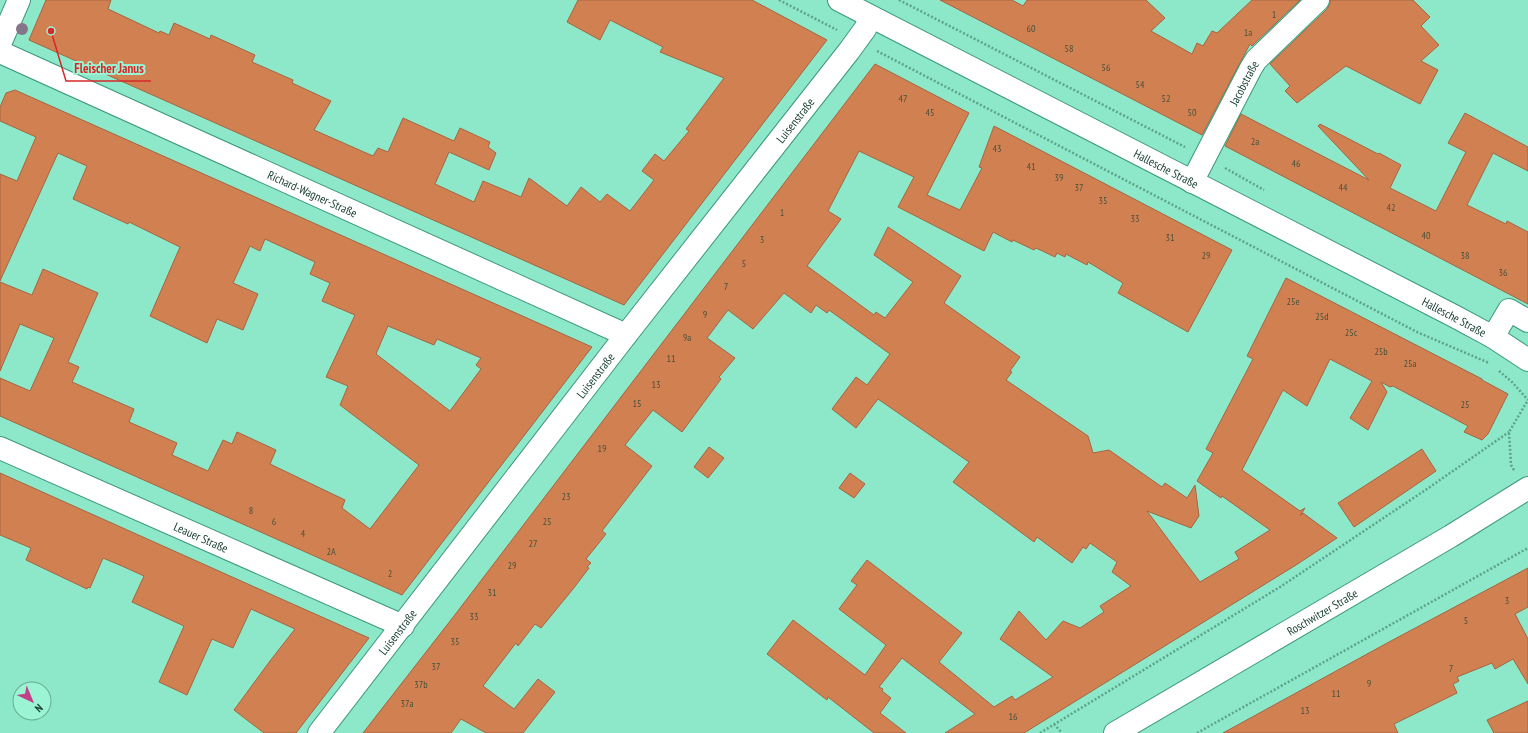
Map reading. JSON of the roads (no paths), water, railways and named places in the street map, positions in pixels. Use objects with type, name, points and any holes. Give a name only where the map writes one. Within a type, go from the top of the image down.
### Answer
[{"type":"street","points":[[0,44],[19,0]]},
{"type":"street","name":"Jacobstraße","points":[[1192,182],[1254,64],[1264,52],[1318,0]]},
{"type":"street","name":"Hallesche Straße","points":[[846,2],[871,17],[1421,298],[1493,337],[1528,360]]},
{"type":"street","name":"Luisenstraße","points":[[319,733],[626,335],[857,41],[871,17]]},
{"type":"street","name":"Richard-Wagner-Straße","points":[[0,52],[626,335]]},
{"type":"street","name":"Hallesche Straße","points":[[1493,337],[1509,310],[1528,320]]},
{"type":"street","name":"Leauer Straße","points":[[0,448],[402,626]]},
{"type":"street","name":"Roschwitzer Straße","points":[[1115,733],[1451,536],[1527,488]]},
{"type":"place","name":"Fleischer Janus","points":[[51,31]]}]
